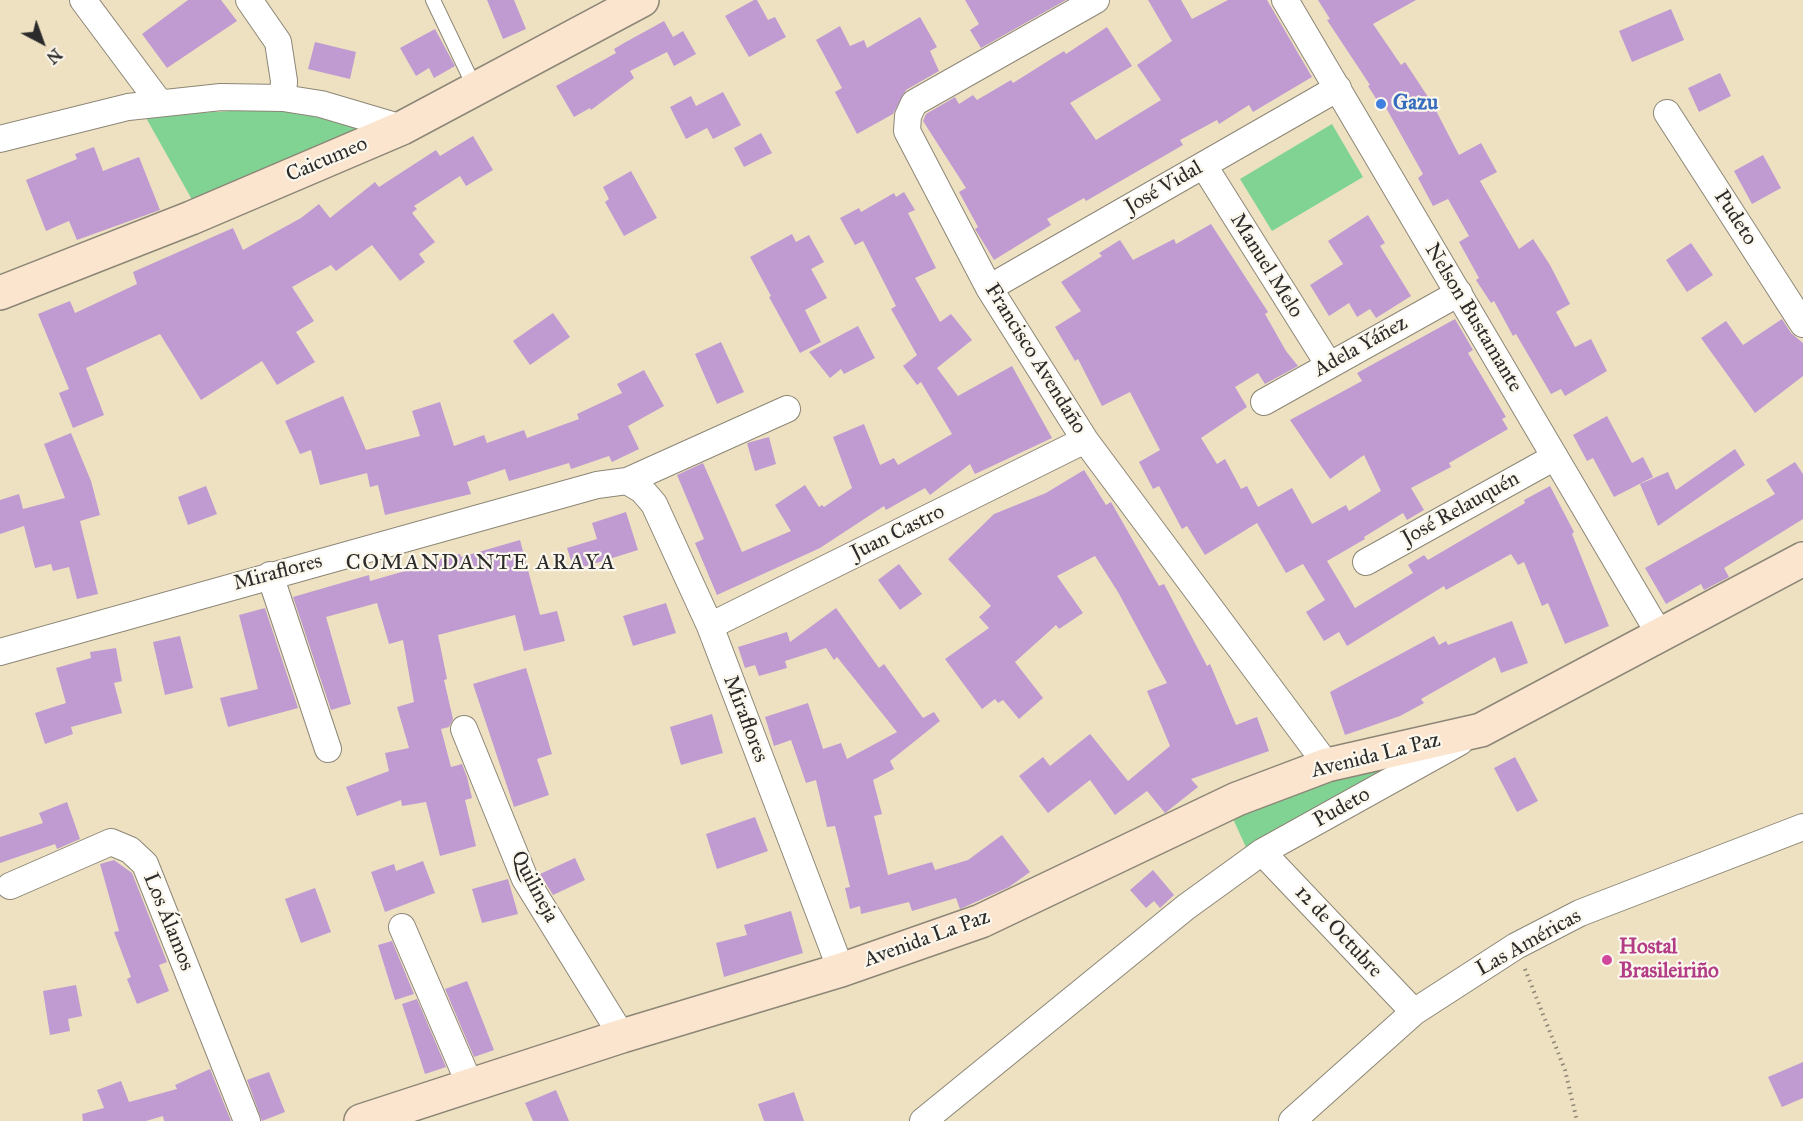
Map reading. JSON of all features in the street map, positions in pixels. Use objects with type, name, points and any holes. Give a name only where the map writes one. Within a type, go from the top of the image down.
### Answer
[{"type":"street","points":[[83,0],[159,102]]},
{"type":"street","points":[[249,0],[278,42],[284,81],[282,98]]},
{"type":"street","name":"Caicumeo","points":[[0,293],[190,218],[402,128],[642,0]]},
{"type":"street","name":"Francisco Avendaño","points":[[1096,0],[914,103],[908,116],[907,131],[989,288],[1085,440],[1327,765]]},
{"type":"street","name":"Nelson Bustamante","points":[[1285,0],[1660,635]]},
{"type":"street","name":"José Vidal","points":[[989,288],[1338,88]]},
{"type":"street","points":[[1,137],[159,102],[221,97],[282,98],[321,104],[402,128]]},
{"type":"street","name":"Pudeto","points":[[1667,112],[1803,324]]},
{"type":"street","name":"Manuel Melo","points":[[1204,166],[1329,366]]},
{"type":"street","name":"Adela Yáñez","points":[[1264,402],[1459,293]]},
{"type":"street","name":"Miraflores","points":[[0,652],[597,485],[627,481],[787,409]]},
{"type":"street","name":"Juan Castro","points":[[710,626],[1085,440]]},
{"type":"street","name":"José Relauquén","points":[[1366,562],[1555,457]]},
{"type":"street","name":"Miraflores","points":[[627,481],[642,490],[654,504],[710,626],[841,970]]},
{"type":"street","name":"Pudeto","points":[[923,1121],[1186,907],[1262,852],[1481,730],[1803,559]]},
{"type":"street","points":[[270,575],[328,749]]},
{"type":"street","name":"Quilineja","points":[[464,729],[525,879],[622,1036]]},
{"type":"street","name":"Avenida La Paz","points":[[362,1121],[622,1036],[841,970],[981,921],[1237,799],[1327,765],[1481,730]]},
{"type":"street","name":"Las Américas","points":[[1292,1121],[1413,1012],[1516,946],[1580,913],[1803,827]]},
{"type":"street","name":"Los Álamos","points":[[10,886],[111,843],[130,850],[145,864],[247,1121]]},
{"type":"street","name":"12 de Octubre","points":[[1262,852],[1413,1012]]},
{"type":"street","points":[[402,927],[470,1085]]},
{"type":"lane","points":[[434,0],[475,88]]},
{"type":"path","points":[[1516,946],[1565,1070],[1577,1121]]},
{"type":"green space","points":[[282,108],[375,130],[195,205],[145,116]]},
{"type":"green space","points":[[1332,124],[1363,177],[1272,231],[1240,179]]},
{"type":"green space","points":[[1441,745],[1249,854],[1229,810]]},
{"type":"building","points":[[188,0],[221,0],[237,21],[167,68],[142,34]]},
{"type":"building","points":[[487,0],[514,0],[526,29],[503,39]]},
{"type":"building","points":[[757,0],[768,20],[775,17],[786,37],[749,57],[725,16]]},
{"type":"building","points":[[965,0],[1066,0],[981,48],[970,30],[979,24]]},
{"type":"building","points":[[1148,0],[1181,0],[1192,19],[1228,0],[1267,0],[1312,77],[1253,112],[1249,105],[1219,124],[1217,120],[1180,140],[1183,145],[1086,201],[1084,198],[1047,219],[1051,225],[994,260],[975,229],[978,227],[959,192],[966,188],[923,121],[926,114],[955,97],[959,104],[973,95],[977,100],[1011,80],[1013,83],[1064,51],[1066,54],[1107,27],[1132,66],[1070,103],[1096,140],[1161,100],[1137,65],[1172,41]]},
{"type":"building","points":[[1318,0],[1416,0],[1373,24],[1401,65],[1405,62],[1432,103],[1459,155],[1481,143],[1497,172],[1480,181],[1519,249],[1533,239],[1550,265],[1570,304],[1556,312],[1575,347],[1591,339],[1607,371],[1565,396],[1561,389],[1551,394],[1516,334],[1513,336],[1494,301],[1491,303],[1476,280],[1479,278],[1459,242],[1469,236],[1448,199],[1433,206],[1418,178],[1423,174],[1385,106],[1382,108],[1368,86],[1370,85],[1327,20],[1330,19]]},
{"type":"building","points":[[1671,9],[1684,40],[1632,62],[1619,31]]},
{"type":"building","points":[[920,17],[937,47],[930,51],[939,71],[906,90],[893,114],[857,134],[835,92],[842,88],[816,40],[840,26],[850,46],[864,40],[867,48]]},
{"type":"building","points":[[664,21],[673,37],[683,31],[696,54],[674,66],[667,52],[630,71],[634,78],[591,110],[590,108],[574,117],[556,86],[616,53],[614,49]]},
{"type":"building","points":[[435,29],[455,66],[434,78],[429,68],[416,76],[400,48]]},
{"type":"building","points":[[315,42],[356,52],[350,79],[308,69]]},
{"type":"building","points":[[1720,73],[1731,96],[1699,112],[1688,88]]},
{"type":"building","points":[[723,92],[741,125],[713,139],[707,128],[686,139],[670,107],[691,96],[696,106]]},
{"type":"building","points":[[761,133],[772,153],[744,167],[734,148]]},
{"type":"building","points":[[473,136],[493,170],[466,186],[460,176],[414,206],[417,209],[412,213],[435,242],[419,254],[425,262],[400,281],[372,245],[336,271],[331,265],[292,287],[314,321],[296,332],[315,362],[277,385],[262,361],[201,400],[160,334],[86,368],[104,415],[73,428],[59,393],[69,389],[38,314],[70,301],[75,313],[137,284],[133,272],[233,228],[243,250],[301,218],[319,204],[330,218],[375,182],[379,187],[436,150],[440,156]]},
{"type":"building","points":[[94,147],[103,171],[139,157],[160,210],[77,240],[69,221],[46,231],[26,180],[77,159],[75,154]]},
{"type":"building","points":[[1763,155],[1781,188],[1752,204],[1734,171]]},
{"type":"building","points":[[631,171],[657,218],[624,236],[605,202],[609,199],[603,187]]},
{"type":"building","points":[[904,192],[915,210],[908,213],[936,268],[915,278],[940,322],[951,314],[972,340],[937,368],[958,396],[1012,366],[1052,438],[975,474],[970,464],[930,495],[925,488],[886,510],[884,506],[820,548],[717,595],[695,543],[704,539],[677,475],[703,463],[742,552],[791,531],[775,505],[805,485],[819,507],[822,505],[824,507],[852,488],[833,437],[864,424],[880,465],[894,458],[898,465],[952,434],[921,382],[917,385],[903,366],[917,355],[891,309],[896,306],[863,241],[855,245],[840,218],[859,208],[861,212],[894,193],[896,197]]},
{"type":"building","points":[[1368,215],[1385,243],[1380,246],[1411,296],[1376,318],[1370,309],[1357,317],[1349,303],[1329,316],[1310,285],[1343,264],[1328,241]]},
{"type":"building","points":[[1211,224],[1268,312],[1265,314],[1286,351],[1298,366],[1265,384],[1258,373],[1235,387],[1247,407],[1201,438],[1217,464],[1225,459],[1241,489],[1247,486],[1258,507],[1292,488],[1312,524],[1346,505],[1349,511],[1381,491],[1364,455],[1330,479],[1290,420],[1362,381],[1357,373],[1455,319],[1473,350],[1468,353],[1506,417],[1502,419],[1508,429],[1449,463],[1451,467],[1411,488],[1424,510],[1407,520],[1403,513],[1327,561],[1355,608],[1413,573],[1408,565],[1424,555],[1428,560],[1550,486],[1574,532],[1572,534],[1609,626],[1565,644],[1548,603],[1542,606],[1524,562],[1518,565],[1511,554],[1446,590],[1444,586],[1347,646],[1339,632],[1324,641],[1306,612],[1325,600],[1303,564],[1286,573],[1257,523],[1205,555],[1187,526],[1182,529],[1159,486],[1153,489],[1139,462],[1160,450],[1130,392],[1102,406],[1078,359],[1075,361],[1055,327],[1081,311],[1061,282],[1102,256],[1099,253],[1120,240],[1133,260],[1174,239],[1176,244]]},
{"type":"building","points":[[792,234],[796,242],[809,235],[824,262],[811,269],[827,298],[805,310],[821,342],[800,353],[750,257]]},
{"type":"building","points":[[1691,243],[1713,275],[1687,292],[1666,260]]},
{"type":"building","points":[[553,313],[570,337],[530,365],[513,341]]},
{"type":"building","points":[[1782,319],[1791,333],[1803,343],[1803,376],[1755,413],[1701,338],[1726,321],[1743,345]]},
{"type":"building","points":[[858,326],[875,358],[844,374],[841,369],[830,378],[809,352]]},
{"type":"building","points":[[721,342],[744,392],[717,404],[695,354]]},
{"type":"building","points":[[644,370],[664,406],[628,426],[639,449],[612,462],[609,456],[571,469],[569,463],[509,481],[505,469],[467,482],[471,494],[385,515],[378,485],[370,487],[367,473],[320,485],[311,450],[300,454],[285,421],[343,396],[366,450],[420,436],[412,411],[440,402],[454,446],[484,435],[487,443],[524,430],[527,438],[579,419],[577,414],[622,393],[617,384]]},
{"type":"building","points":[[1607,416],[1632,463],[1643,457],[1653,477],[1614,497],[1593,458],[1587,461],[1573,435]]},
{"type":"building","points":[[71,433],[91,481],[100,515],[80,521],[98,594],[77,599],[69,567],[53,571],[51,564],[35,568],[24,526],[0,534],[0,500],[19,494],[23,509],[65,498],[44,444]]},
{"type":"building","points":[[769,437],[776,464],[755,471],[747,443]]},
{"type":"building","points":[[1735,449],[1745,465],[1658,526],[1640,484],[1668,472],[1676,490]]},
{"type":"building","points":[[1795,462],[1803,474],[1803,519],[1724,568],[1729,577],[1704,590],[1701,584],[1666,604],[1645,568],[1775,494],[1766,480]]},
{"type":"building","points":[[1084,470],[1106,505],[1111,502],[1159,586],[1164,584],[1207,666],[1210,664],[1236,725],[1257,717],[1269,751],[1191,779],[1198,787],[1165,813],[1147,791],[1115,815],[1090,780],[1048,813],[1019,776],[1043,757],[1050,766],[1090,734],[1128,781],[1170,746],[1147,691],[1167,683],[1118,592],[1095,556],[1057,576],[1083,613],[1059,629],[1056,625],[1015,662],[1043,698],[1019,719],[1003,700],[998,703],[995,699],[982,709],[945,659],[989,628],[979,617],[991,606],[948,559],[994,514],[1046,493]]},
{"type":"building","points":[[206,486],[217,514],[188,525],[178,497]]},
{"type":"building","points":[[626,512],[638,550],[574,570],[567,548],[597,539],[592,523]]},
{"type":"building","points":[[520,540],[540,615],[557,611],[565,641],[524,651],[515,615],[438,635],[447,679],[444,680],[453,719],[449,727],[441,729],[451,767],[462,764],[467,777],[472,798],[465,800],[476,846],[440,856],[426,802],[402,806],[401,800],[357,816],[346,787],[389,771],[385,753],[409,748],[397,707],[414,702],[403,640],[389,644],[377,603],[326,617],[351,704],[331,710],[293,597],[369,575],[370,581],[440,561],[440,559],[460,554],[461,557]]},
{"type":"building","points":[[899,564],[922,594],[900,610],[878,580]]},
{"type":"building","points":[[666,603],[676,633],[633,646],[623,616]]},
{"type":"building","points":[[265,608],[298,708],[228,727],[220,698],[258,689],[239,615]]},
{"type":"building","points":[[836,608],[879,668],[884,664],[923,718],[934,712],[940,721],[890,761],[894,769],[873,780],[882,814],[874,816],[888,875],[932,862],[935,870],[968,860],[1002,835],[1030,872],[1009,887],[960,909],[956,898],[912,911],[909,902],[861,914],[860,906],[850,909],[845,888],[850,887],[835,826],[827,827],[816,780],[806,783],[791,740],[774,746],[765,717],[808,703],[823,749],[841,743],[847,759],[897,732],[837,657],[834,660],[826,648],[785,661],[787,668],[759,676],[755,665],[745,668],[738,647],[787,632],[790,642]]},
{"type":"building","points":[[1512,621],[1528,663],[1501,673],[1495,657],[1421,699],[1424,703],[1400,716],[1345,735],[1330,692],[1434,636],[1439,645],[1446,641],[1448,645]]},
{"type":"building","points":[[180,636],[193,688],[165,695],[153,642]]},
{"type":"building","points":[[116,648],[122,681],[114,683],[122,713],[71,727],[73,734],[45,744],[35,713],[66,703],[56,668],[91,658],[90,652]]},
{"type":"building","points":[[526,668],[552,754],[537,759],[549,795],[514,807],[473,684]]},
{"type":"building","points":[[712,714],[723,753],[681,765],[670,727]]},
{"type":"building","points":[[1515,757],[1538,801],[1517,812],[1494,768]]},
{"type":"building","points":[[67,802],[80,839],[57,849],[55,844],[0,863],[0,837],[43,823],[39,813]]},
{"type":"building","points":[[755,817],[768,851],[717,869],[706,834]]},
{"type":"building","points":[[575,858],[585,880],[553,895],[540,874]]},
{"type":"building","points":[[114,860],[132,873],[167,962],[159,965],[169,991],[137,1004],[127,979],[131,977],[114,932],[119,931],[100,864]]},
{"type":"building","points":[[423,861],[435,893],[385,912],[371,872],[394,864],[396,871]]},
{"type":"building","points":[[1153,870],[1174,895],[1160,908],[1154,901],[1146,908],[1130,890]]},
{"type":"building","points":[[508,879],[518,914],[482,923],[472,889]]},
{"type":"building","points":[[315,888],[331,932],[301,943],[285,899]]},
{"type":"building","points":[[791,911],[803,953],[724,977],[716,943],[747,935],[744,925]]},
{"type":"building","points":[[392,941],[414,994],[395,1000],[378,945]]},
{"type":"building","points":[[467,981],[494,1050],[474,1057],[445,989]]},
{"type":"building","points":[[76,985],[82,1016],[68,1019],[70,1031],[50,1035],[43,991]]},
{"type":"building","points":[[417,999],[446,1067],[425,1074],[402,1004]]},
{"type":"building","points":[[1803,1062],[1803,1098],[1782,1107],[1768,1077]]},
{"type":"building","points":[[210,1069],[231,1121],[164,1121],[163,1116],[146,1121],[83,1121],[82,1114],[104,1108],[97,1090],[121,1081],[129,1102],[177,1089],[175,1085]]},
{"type":"building","points":[[269,1072],[285,1112],[262,1121],[247,1080]]},
{"type":"building","points":[[556,1090],[569,1121],[533,1121],[525,1103]]},
{"type":"building","points":[[794,1092],[804,1121],[764,1121],[758,1104]]},
{"type":"place","name":"Gazu","points":[[1381,104]]},
{"type":"place","name":"Hostal Brasileiriño","points":[[1607,960]]},
{"type":"district","name":"COMANDANTE ARAYA","points":[[481,564]]}]
